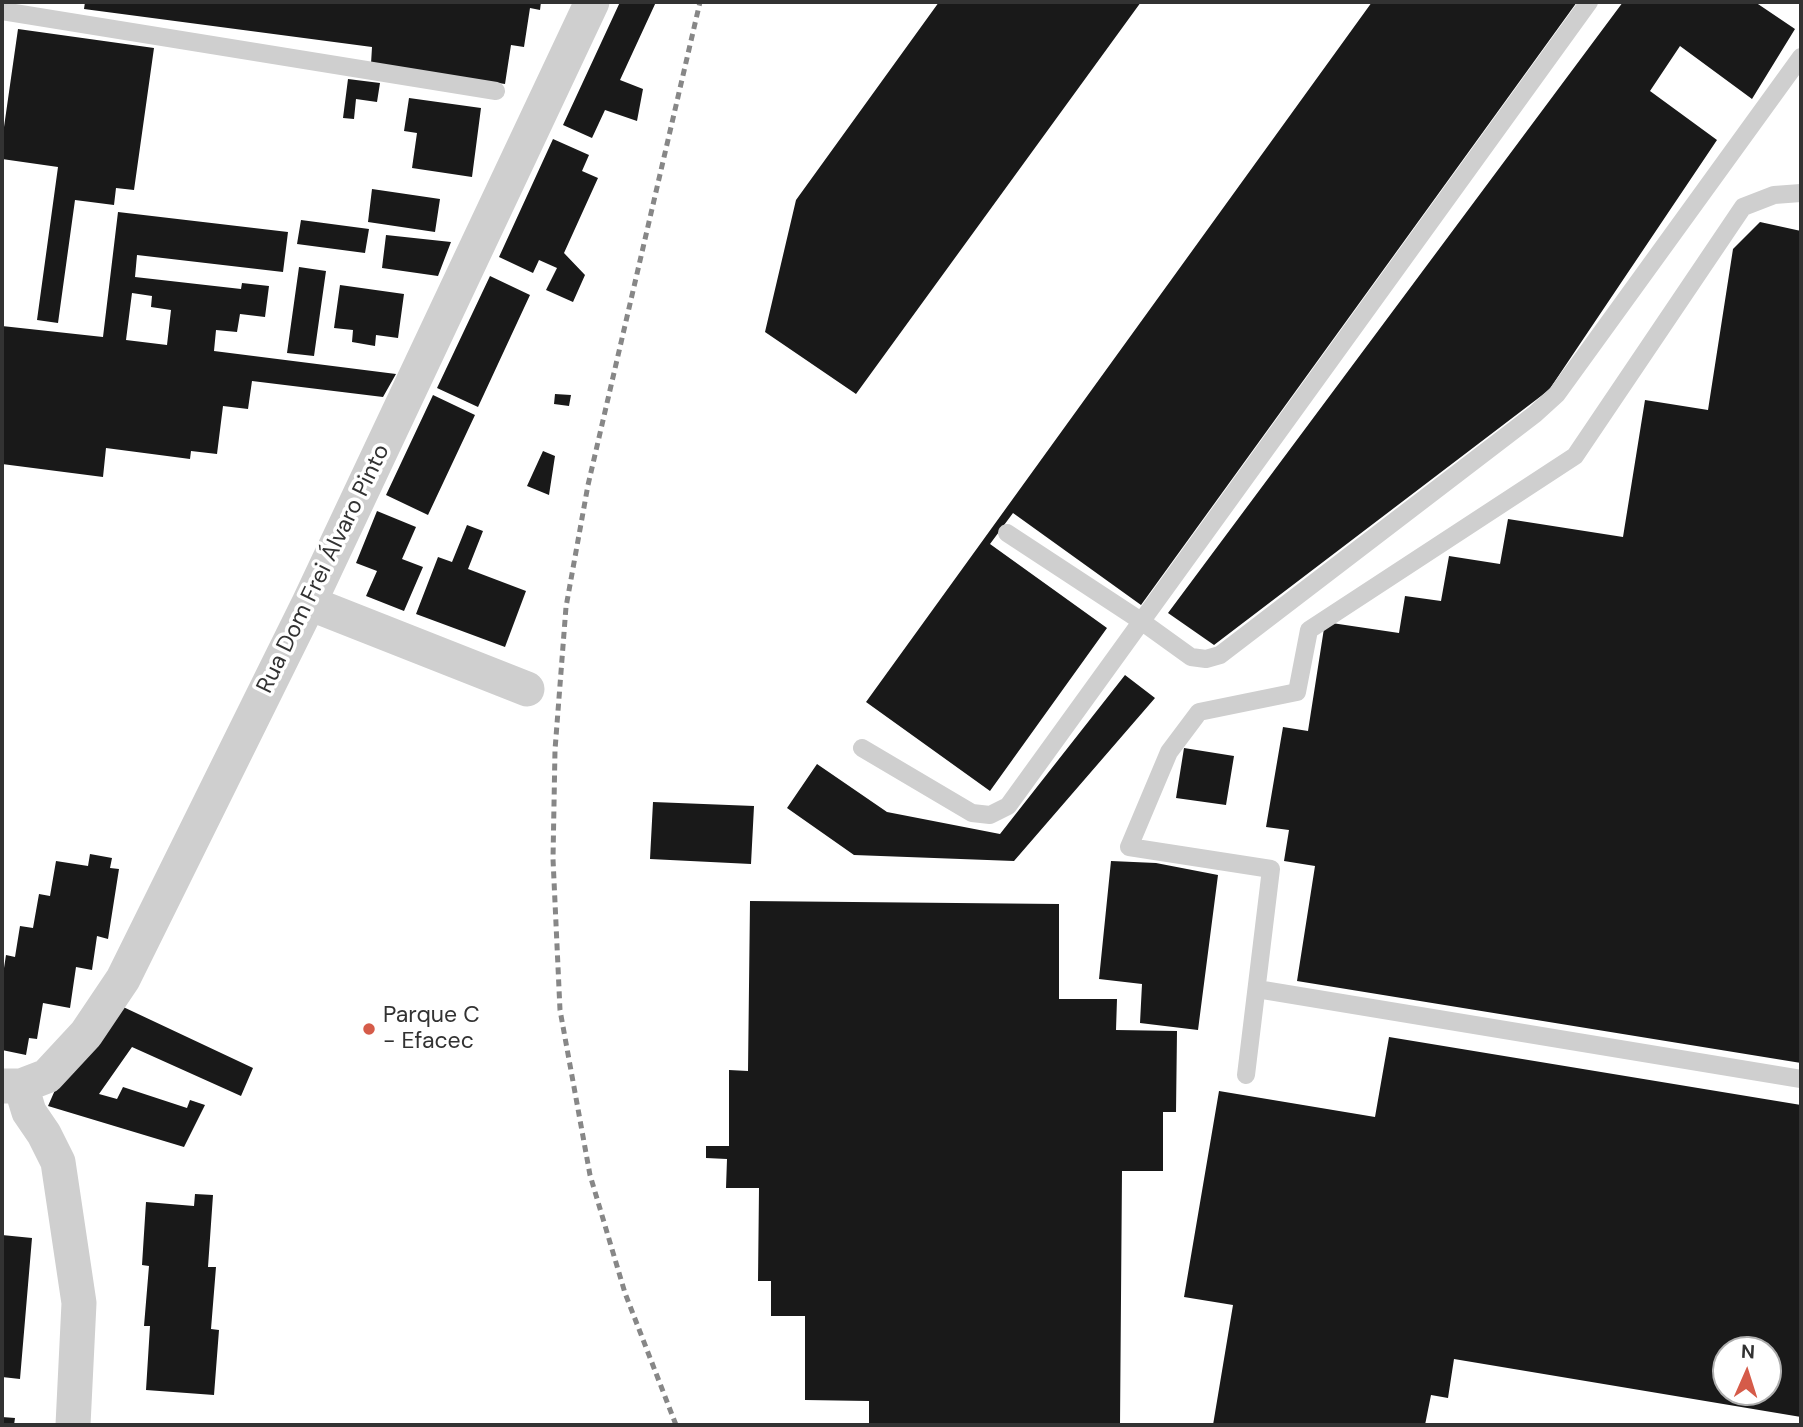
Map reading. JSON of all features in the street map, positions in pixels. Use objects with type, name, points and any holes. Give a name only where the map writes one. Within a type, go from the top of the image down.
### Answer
[{"type":"street","name":"Rua Dom Frei Álvaro Pinto","points":[[11,1086],[47,1076],[86,1034],[123,979],[309,603],[592,2]]},
{"type":"street","points":[[309,603],[527,689]]},
{"type":"street","points":[[11,1086],[44,1134],[58,1162],[79,1303],[73,1425]]},
{"type":"lane","points":[[862,748],[972,813],[990,815],[1008,806],[1589,2]]},
{"type":"lane","points":[[2,11],[496,91]]},
{"type":"lane","points":[[1007,533],[1191,657],[1206,659],[1220,655],[1558,394],[1801,57]]},
{"type":"lane","points":[[1246,1075],[1270,870],[1129,847],[1169,751],[1199,712],[1297,692],[1309,631],[1576,456],[1743,207],[1774,195],[1801,193]]},
{"type":"lane","points":[[1257,989],[1801,1079]]},
{"type":"building","points":[[85,2],[541,2],[540,10],[530,8],[524,47],[511,45],[505,84],[371,64],[372,47],[84,9]]},
{"type":"building","points":[[620,2],[656,2],[620,80],[643,89],[637,121],[605,110],[592,138],[563,125]]},
{"type":"building","points":[[939,2],[1141,2],[856,394],[765,332],[796,200]]},
{"type":"building","points":[[1372,2],[1577,2],[1141,605],[1013,513],[990,544],[1107,628],[990,791],[866,702]]},
{"type":"building","points":[[1623,2],[1755,2],[1795,29],[1752,99],[1680,46],[1650,91],[1717,140],[1549,390],[1214,645],[1168,613]]},
{"type":"building","points":[[18,29],[154,48],[134,190],[116,188],[114,205],[75,200],[58,323],[37,320],[58,167],[2,159],[2,141]]},
{"type":"building","points":[[348,79],[380,83],[377,102],[356,99],[354,119],[343,118]]},
{"type":"building","points":[[409,98],[481,108],[472,177],[412,168],[417,133],[404,131]]},
{"type":"building","points":[[553,139],[589,155],[582,171],[598,178],[564,253],[585,275],[573,302],[546,290],[557,268],[539,260],[533,273],[499,257]]},
{"type":"building","points":[[372,189],[440,199],[435,232],[368,222]]},
{"type":"building","points":[[118,212],[288,232],[283,272],[137,255],[135,277],[241,289],[242,283],[269,286],[265,317],[240,314],[237,332],[216,330],[214,351],[396,374],[383,397],[252,381],[248,409],[223,406],[217,454],[191,451],[190,459],[106,448],[103,477],[2,464],[2,326],[103,337]],"holes":[[[132,293],[152,296],[151,307],[171,310],[167,345],[126,340]]]},
{"type":"building","points":[[301,220],[369,229],[365,253],[297,244]]},
{"type":"building","points":[[1760,222],[1801,231],[1801,1063],[1297,981],[1315,866],[1284,861],[1289,830],[1266,827],[1283,727],[1308,731],[1325,622],[1399,633],[1405,596],[1441,601],[1449,556],[1500,564],[1508,519],[1623,537],[1645,400],[1708,410],[1733,249]]},
{"type":"building","points":[[386,235],[451,242],[438,276],[382,268]]},
{"type":"building","points":[[299,267],[326,271],[314,356],[287,353]]},
{"type":"building","points":[[490,276],[530,295],[478,407],[437,388]]},
{"type":"building","points":[[340,285],[404,294],[398,338],[376,335],[375,346],[352,342],[353,330],[334,328]]},
{"type":"building","points":[[555,394],[571,395],[569,406],[554,404]]},
{"type":"building","points":[[433,395],[475,415],[428,515],[386,495]]},
{"type":"building","points":[[543,451],[555,456],[549,495],[527,486]]},
{"type":"building","points":[[377,511],[416,527],[402,559],[423,567],[404,611],[366,596],[377,571],[356,563]]},
{"type":"building","points":[[467,525],[483,531],[468,569],[526,591],[505,647],[416,614],[438,557],[452,562]]},
{"type":"building","points":[[1125,675],[1155,698],[1014,861],[854,855],[787,808],[817,764],[887,812],[1000,834]]},
{"type":"building","points":[[1184,748],[1234,756],[1226,805],[1176,798]]},
{"type":"building","points":[[653,802],[754,806],[751,864],[650,859]]},
{"type":"building","points":[[90,854],[112,858],[110,868],[119,869],[108,939],[97,936],[92,970],[76,967],[70,1008],[43,1003],[37,1039],[29,1038],[26,1055],[2,1050],[2,981],[6,955],[15,957],[20,926],[33,928],[39,894],[50,896],[56,861],[88,866]]},
{"type":"building","points":[[1111,861],[1156,863],[1218,875],[1198,1030],[1140,1023],[1142,984],[1099,979]]},
{"type":"building","points":[[750,901],[1059,904],[1059,999],[1117,999],[1116,1030],[1177,1031],[1176,1112],[1163,1112],[1163,1171],[1122,1171],[1120,1425],[869,1425],[869,1401],[805,1400],[805,1316],[771,1316],[771,1281],[758,1281],[759,1188],[726,1188],[727,1159],[706,1158],[706,1146],[729,1146],[729,1070],[748,1071]]},
{"type":"building","points":[[119,1005],[253,1068],[241,1096],[132,1047],[99,1094],[117,1099],[123,1087],[187,1108],[190,1100],[205,1105],[184,1147],[48,1106],[59,1081]]},
{"type":"building","points":[[1389,1037],[1801,1105],[1801,1417],[1735,1406],[1782,1406],[1782,1336],[1712,1336],[1712,1402],[1454,1359],[1448,1398],[1431,1395],[1425,1425],[1213,1425],[1233,1305],[1184,1297],[1219,1091],[1375,1117]]},
{"type":"building","points":[[195,1194],[213,1195],[208,1267],[216,1267],[211,1329],[219,1330],[214,1395],[146,1390],[150,1326],[144,1326],[149,1266],[142,1265],[146,1202],[194,1206]]},
{"type":"building","points":[[2,1235],[32,1238],[20,1379],[2,1377]]},
{"type":"building","points":[[2,1417],[15,1418],[14,1425],[2,1425]]},
{"type":"railway","points":[[676,1425],[625,1293],[590,1175],[560,1010],[553,859],[555,750],[566,607],[588,485],[700,2]]},
{"type":"place","name":"Parque C - Efacec","points":[[369,1029]]}]
